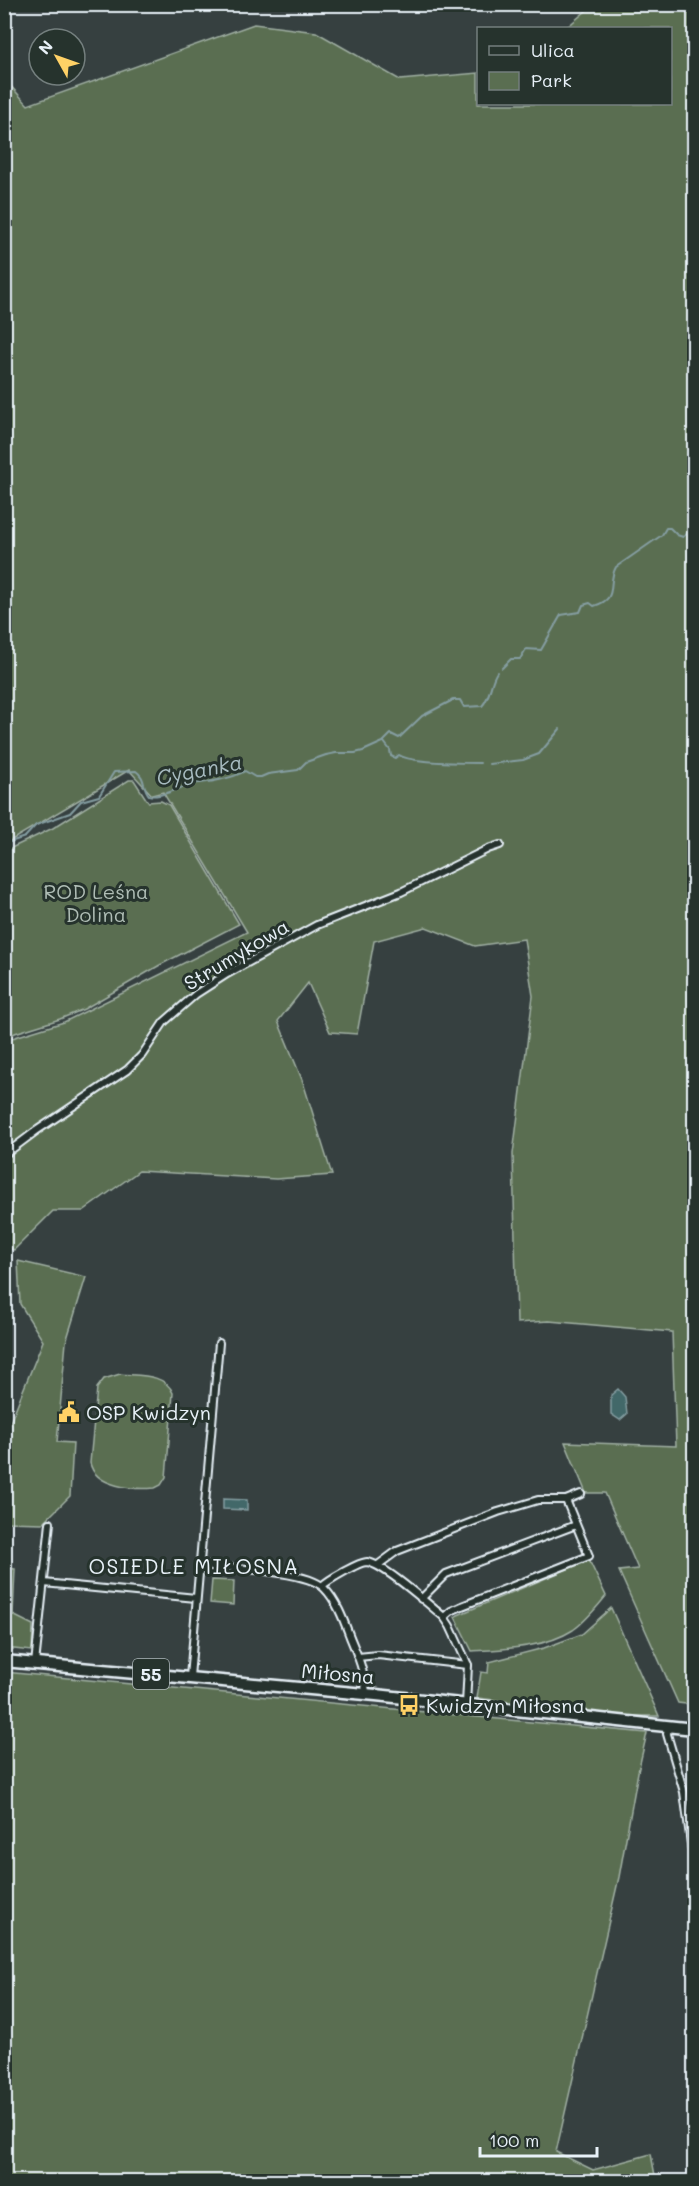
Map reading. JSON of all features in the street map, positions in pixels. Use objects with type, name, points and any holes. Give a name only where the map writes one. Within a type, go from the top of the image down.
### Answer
[{"type":"main road","name":"Miłosna","points":[[4,1661],[366,1694],[668,1727]]},
{"type":"main road","name":"55","points":[[668,1727],[694,1729]]},
{"type":"street","name":"Strumykowa","points":[[4,1155],[127,1070],[142,1055],[164,1022],[196,994],[226,974],[317,926],[401,892],[500,845]]},
{"type":"street","points":[[190,1677],[219,1343]]},
{"type":"street","points":[[378,1565],[397,1551],[498,1512],[538,1500],[566,1500],[581,1494]]},
{"type":"street","points":[[444,1617],[462,1606],[589,1556],[566,1500]]},
{"type":"street","points":[[35,1664],[50,1523]]},
{"type":"street","points":[[421,1599],[446,1574],[576,1525]]},
{"type":"street","points":[[322,1586],[330,1578],[365,1562],[378,1565],[444,1617],[468,1665],[466,1705]]},
{"type":"street","points":[[199,1565],[281,1574],[313,1580],[322,1586],[341,1614],[366,1681],[366,1694]]},
{"type":"street","points":[[44,1583],[196,1598]]},
{"type":"street","points":[[358,1657],[378,1655],[468,1665]]},
{"type":"street","points":[[668,1727],[667,1734],[684,1792],[694,1866]]},
{"type":"green space","points":[[593,5],[694,5],[694,1705],[678,1703],[619,1571],[638,1569],[605,1493],[586,1493],[565,1442],[676,1446],[672,1332],[549,1321],[517,1323],[513,1154],[533,996],[524,939],[475,946],[426,927],[374,941],[357,1034],[330,1032],[308,983],[278,1021],[303,1082],[332,1175],[276,1179],[139,1171],[83,1211],[53,1211],[14,1250],[5,1247],[5,1043],[15,1037],[64,1022],[247,932],[163,792],[152,795],[129,770],[5,844],[5,80],[28,105],[78,87],[87,87],[87,84],[254,24],[316,32],[400,80],[477,73],[477,105],[672,105],[672,27],[567,27]]},
{"type":"green space","name":"ROD Leśna Dolina","points":[[129,780],[134,780],[148,802],[161,801],[169,805],[239,924],[160,965],[84,1009],[15,1033],[5,1039],[5,851],[53,828]]},
{"type":"green space","points":[[18,1261],[86,1277],[66,1342],[57,1442],[73,1443],[70,1496],[43,1523],[5,1522],[5,1435],[43,1341],[20,1304]]},
{"type":"green space","points":[[120,1374],[157,1379],[164,1382],[173,1393],[166,1477],[161,1485],[155,1488],[127,1487],[107,1482],[93,1471],[90,1463],[97,1388],[104,1379]]},
{"type":"green space","points":[[589,1560],[606,1596],[573,1630],[550,1641],[537,1644],[472,1651],[455,1617]]},
{"type":"green space","points":[[5,1568],[15,1569],[13,1615],[33,1625],[32,1651],[5,1648]]},
{"type":"green space","points":[[212,1580],[234,1581],[233,1605],[210,1603]]},
{"type":"green space","points":[[611,1608],[659,1716],[629,1716],[477,1698],[481,1672],[488,1673],[489,1662],[544,1648],[582,1634]]},
{"type":"green space","points":[[4,1672],[647,1733],[619,1877],[556,2152],[593,2170],[651,2154],[656,2181],[5,2181]]},
{"type":"water","points":[[618,1389],[625,1397],[627,1414],[620,1420],[611,1414],[611,1395]]},
{"type":"water","points":[[223,1499],[247,1500],[247,1510],[223,1509]]},
{"type":"waterway","name":"Cyganka","points":[[502,668],[511,659],[520,659],[526,649],[541,650],[561,615],[580,612],[583,605],[590,603],[594,606],[607,599],[610,595],[616,567],[662,535],[666,528],[670,528],[683,537],[694,528]]},
{"type":"waterway","name":"Cyganka","points":[[4,844],[25,837],[36,825],[70,813],[81,801],[99,796],[114,772],[136,771],[149,795],[153,796],[191,783],[219,780],[245,771],[255,777],[261,777],[298,770],[306,762],[326,755],[363,751],[383,742],[391,734],[399,738],[422,716],[453,700],[460,700],[464,707],[482,706],[497,672]]},
{"type":"waterway","points":[[489,764],[523,760],[539,754],[560,729]]},
{"type":"waterway","points":[[384,742],[391,756],[395,758],[399,755],[414,760],[480,763]]},
{"type":"place","name":"OSP Kwidzyn","points":[[69,1412]]},
{"type":"place","name":"Kwidzyn Miłosna","points":[[409,1705]]},
{"type":"district","name":"OSIEDLE MIŁOSNA","points":[[194,1565]]}]
